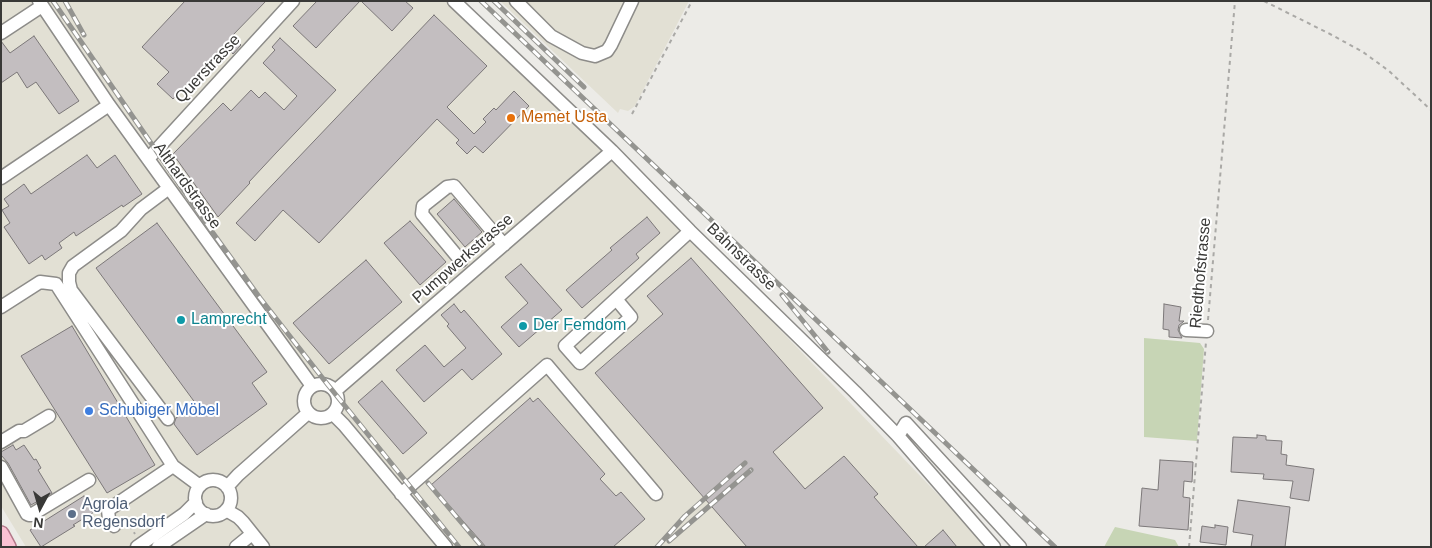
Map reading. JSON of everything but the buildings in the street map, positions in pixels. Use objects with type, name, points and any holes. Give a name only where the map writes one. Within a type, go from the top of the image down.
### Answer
[{"type":"main road","points":[[1,534],[8,547]]},
{"type":"street","name":"Querstrasse","points":[[148,159],[293,1]]},
{"type":"street","name":"Bahnstrasse","points":[[454,1],[612,151],[690,231],[898,436],[994,547]]},
{"type":"street","points":[[516,1],[551,36],[582,53],[595,56],[607,50],[611,45],[632,1]]},
{"type":"street","name":"Althardstrasse","points":[[40,3],[109,105],[312,386]]},
{"type":"street","points":[[1,33],[40,3]]},
{"type":"street","points":[[1,178],[109,105]]},
{"type":"street","name":"Pumpwerkstrasse","points":[[335,391],[612,151]]},
{"type":"street","points":[[462,260],[422,214],[423,206],[447,187],[454,186],[504,245]]},
{"type":"street","points":[[168,188],[141,209],[121,231],[74,266],[68,273],[71,290],[168,419]]},
{"type":"street","points":[[616,300],[631,317],[580,363],[565,346],[690,231]]},
{"type":"street","points":[[1,307],[40,282],[56,284],[174,466],[200,486]]},
{"type":"street","points":[[1186,330],[1207,331]]},
{"type":"street","points":[[401,494],[547,365],[656,494]]},
{"type":"street","points":[[322,384],[332,387],[335,391],[339,402],[333,414],[323,419],[308,413],[304,399],[305,394],[312,386],[322,384]]},
{"type":"street","points":[[227,487],[308,413]]},
{"type":"street","points":[[333,414],[344,424],[446,547]]},
{"type":"street","points":[[1,442],[18,431],[24,431],[49,416]]},
{"type":"street","points":[[898,436],[906,423],[1020,547]]},
{"type":"street","points":[[114,526],[109,519],[108,510],[174,466]]},
{"type":"street","points":[[1,467],[29,516],[89,480]]},
{"type":"street","points":[[217,480],[227,487],[231,499],[230,505],[226,510],[216,516],[206,514],[200,509],[196,502],[196,493],[200,486],[205,482],[217,480]]},
{"type":"street","points":[[137,542],[184,514],[196,502]]},
{"type":"street","points":[[226,510],[238,517],[262,547]]},
{"type":"street","points":[[158,547],[206,514]]},
{"type":"street","points":[[236,547],[252,534]]},
{"type":"path","points":[[632,114],[692,1]]},
{"type":"path","name":"Riedthofstrasse","points":[[1189,547],[1235,1]]},
{"type":"path","points":[[1264,1],[1363,52],[1389,71],[1431,110]]},
{"type":"path","points":[[126,519],[137,542]]},
{"type":"shaded area","points":[[1,1],[463,1],[635,164],[742,290],[971,529],[985,547],[26,547],[1,506]]},
{"type":"shaded area","points":[[500,1],[689,1],[635,106],[628,111],[620,109],[618,113]]},
{"type":"green space","points":[[1144,338],[1200,343],[1204,349],[1197,441],[1144,437]]},
{"type":"green space","points":[[1115,527],[1175,540],[1179,547],[1104,547]]},
{"type":"railway","points":[[53,1],[260,298],[459,547]]},
{"type":"railway","points":[[65,1],[84,35]]},
{"type":"railway","points":[[481,1],[1055,547]]},
{"type":"railway","points":[[494,1],[584,87]]},
{"type":"railway","points":[[782,295],[828,352]]},
{"type":"railway","points":[[657,547],[685,516],[745,463]]},
{"type":"railway","points":[[669,541],[751,470]]},
{"type":"railway","points":[[428,483],[482,547]]},
{"type":"place","name":"Memet Usta","points":[[511,118]]},
{"type":"place","name":"Lamprecht","points":[[181,320]]},
{"type":"place","name":"Der Femdom","points":[[523,326]]},
{"type":"place","name":"Schubiger Möbel","points":[[89,411]]},
{"type":"place","name":"Agrola Regensdorf","points":[[72,514]]}]
